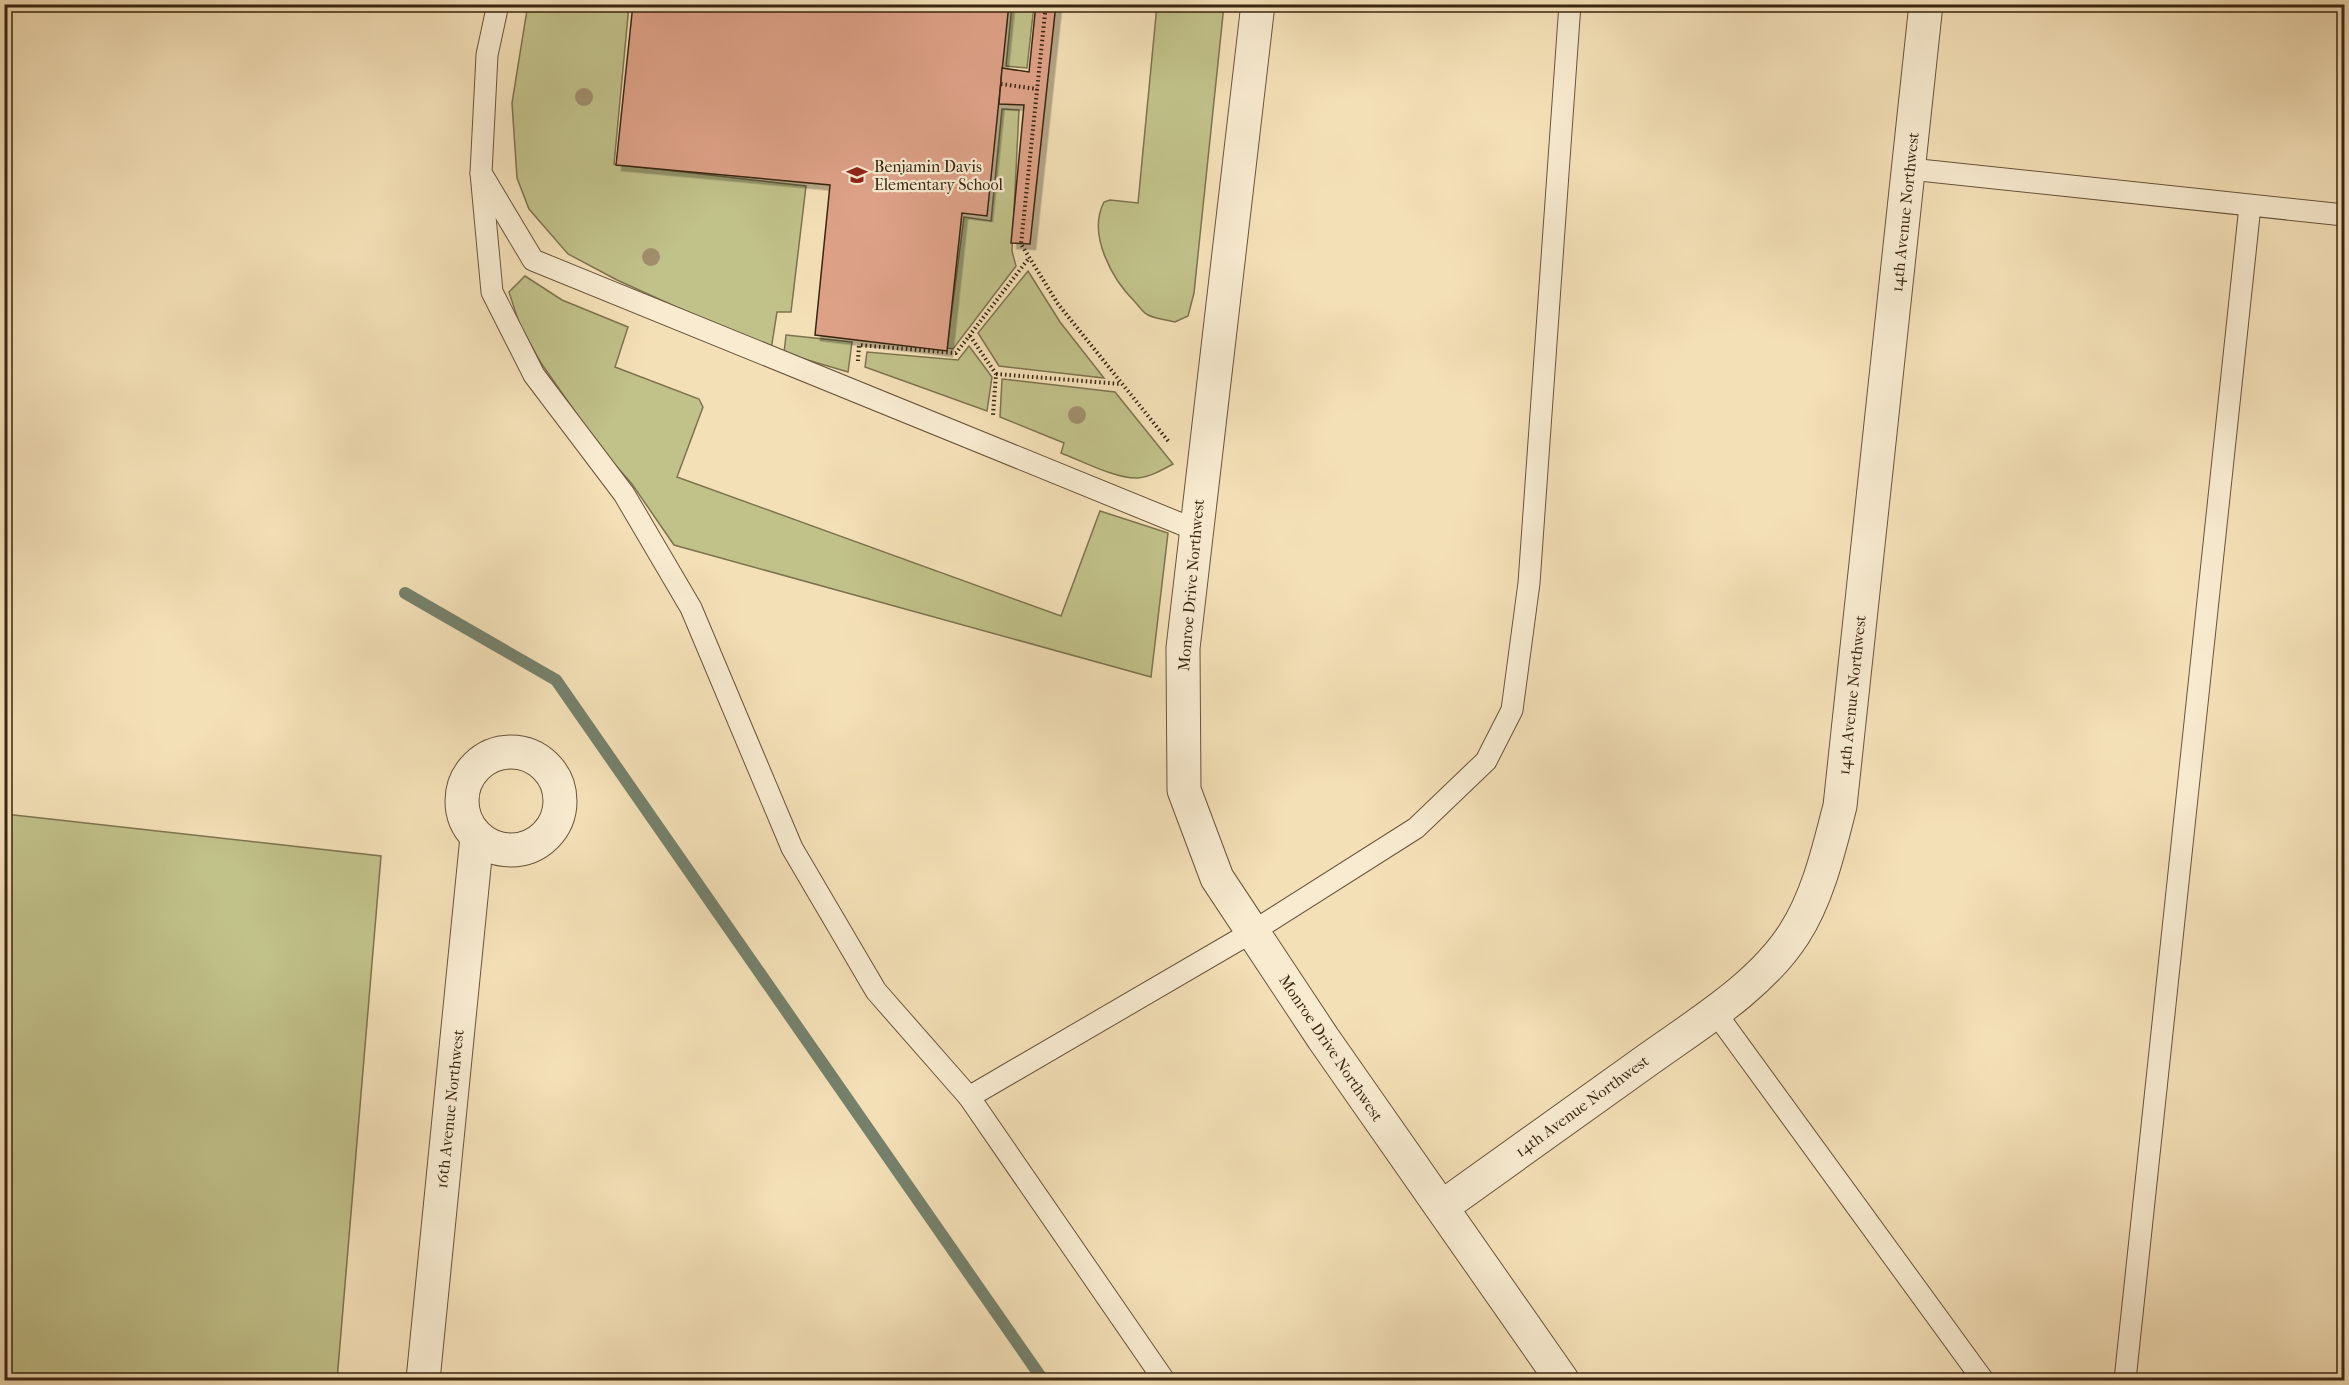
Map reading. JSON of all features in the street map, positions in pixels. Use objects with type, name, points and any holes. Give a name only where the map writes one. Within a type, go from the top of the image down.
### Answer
[{"type":"street","name":"Monroe Drive Northwest","points":[[1258,4],[1183,648],[1184,790],[1217,878],[1323,1038],[1562,1380]]},
{"type":"street","name":"14th Avenue Northwest","points":[[1442,1207],[1714,1012],[1764,971],[1794,934],[1811,897],[1828,851],[1840,806],[1926,4]]},
{"type":"street","name":"16th Avenue Northwest","points":[[423,1380],[477,837]]},
{"type":"lane","points":[[498,4],[487,56],[481,172],[492,292],[534,375],[624,494],[691,608],[792,848],[876,991],[969,1097],[1164,1380]]},
{"type":"lane","points":[[969,1097],[1252,932],[1416,828],[1486,761],[1512,710],[1529,583],[1570,4]]},
{"type":"lane","points":[[1910,169],[2344,215]]},
{"type":"lane","points":[[481,172],[533,260],[1196,530]]},
{"type":"lane","points":[[2125,1380],[2250,206]]},
{"type":"lane","points":[[1714,1012],[1983,1380]]},
{"type":"path","points":[[1046,4],[1021,244],[1058,304],[1175,449]]},
{"type":"path","points":[[1001,84],[1036,89]]},
{"type":"path","points":[[857,363],[859,345],[956,354],[1029,258]]},
{"type":"path","points":[[970,336],[996,374],[992,422]]},
{"type":"path","points":[[996,374],[1122,384]]},
{"type":"green space","points":[[533,5],[629,5],[614,164],[806,186],[791,312],[777,312],[771,350],[617,280],[568,254],[529,209],[517,178],[512,103],[527,10]]},
{"type":"green space","points":[[1012,5],[1034,5],[1027,68],[1006,66]]},
{"type":"green space","points":[[1157,5],[1224,5],[1194,293],[1188,316],[1175,322],[1146,314],[1126,292],[1104,255],[1098,228],[1104,202],[1110,200],[1138,203]]},
{"type":"green space","points":[[1002,109],[1019,110],[1012,251],[1016,266],[953,349],[947,348],[964,217],[991,221]]},
{"type":"green space","points":[[1028,271],[1060,322],[1104,378],[999,366],[978,333]]},
{"type":"green space","points":[[525,276],[562,300],[628,327],[615,367],[699,399],[703,407],[677,477],[1061,616],[1100,511],[1168,533],[1151,677],[674,545],[632,484],[601,449],[541,363],[519,323],[509,292]]},
{"type":"green space","points":[[786,335],[852,342],[848,372],[784,353]]},
{"type":"green space","points":[[969,346],[992,377],[987,411],[865,367],[867,352],[958,360]]},
{"type":"green space","points":[[1002,379],[1115,392],[1173,464],[1147,476],[1129,478],[1110,473],[1061,453],[1064,443],[1000,417]]},
{"type":"green space","points":[[5,814],[381,856],[337,1380],[5,1380]]},
{"type":"building","name":"Benjamin Davis Elementary School","points":[[633,4],[810,4],[838,8],[839,4],[1009,4],[987,216],[962,213],[947,351],[815,335],[830,185],[616,165]]},
{"type":"building","points":[[1036,4],[1056,4],[1030,244],[1011,243],[1024,105],[999,104],[1002,68],[1029,72]]},
{"type":"waterway","points":[[405,593],[556,680],[1043,1380]]},
{"type":"place","name":"Benjamin Davis Elementary School","points":[[857,175]]}]
